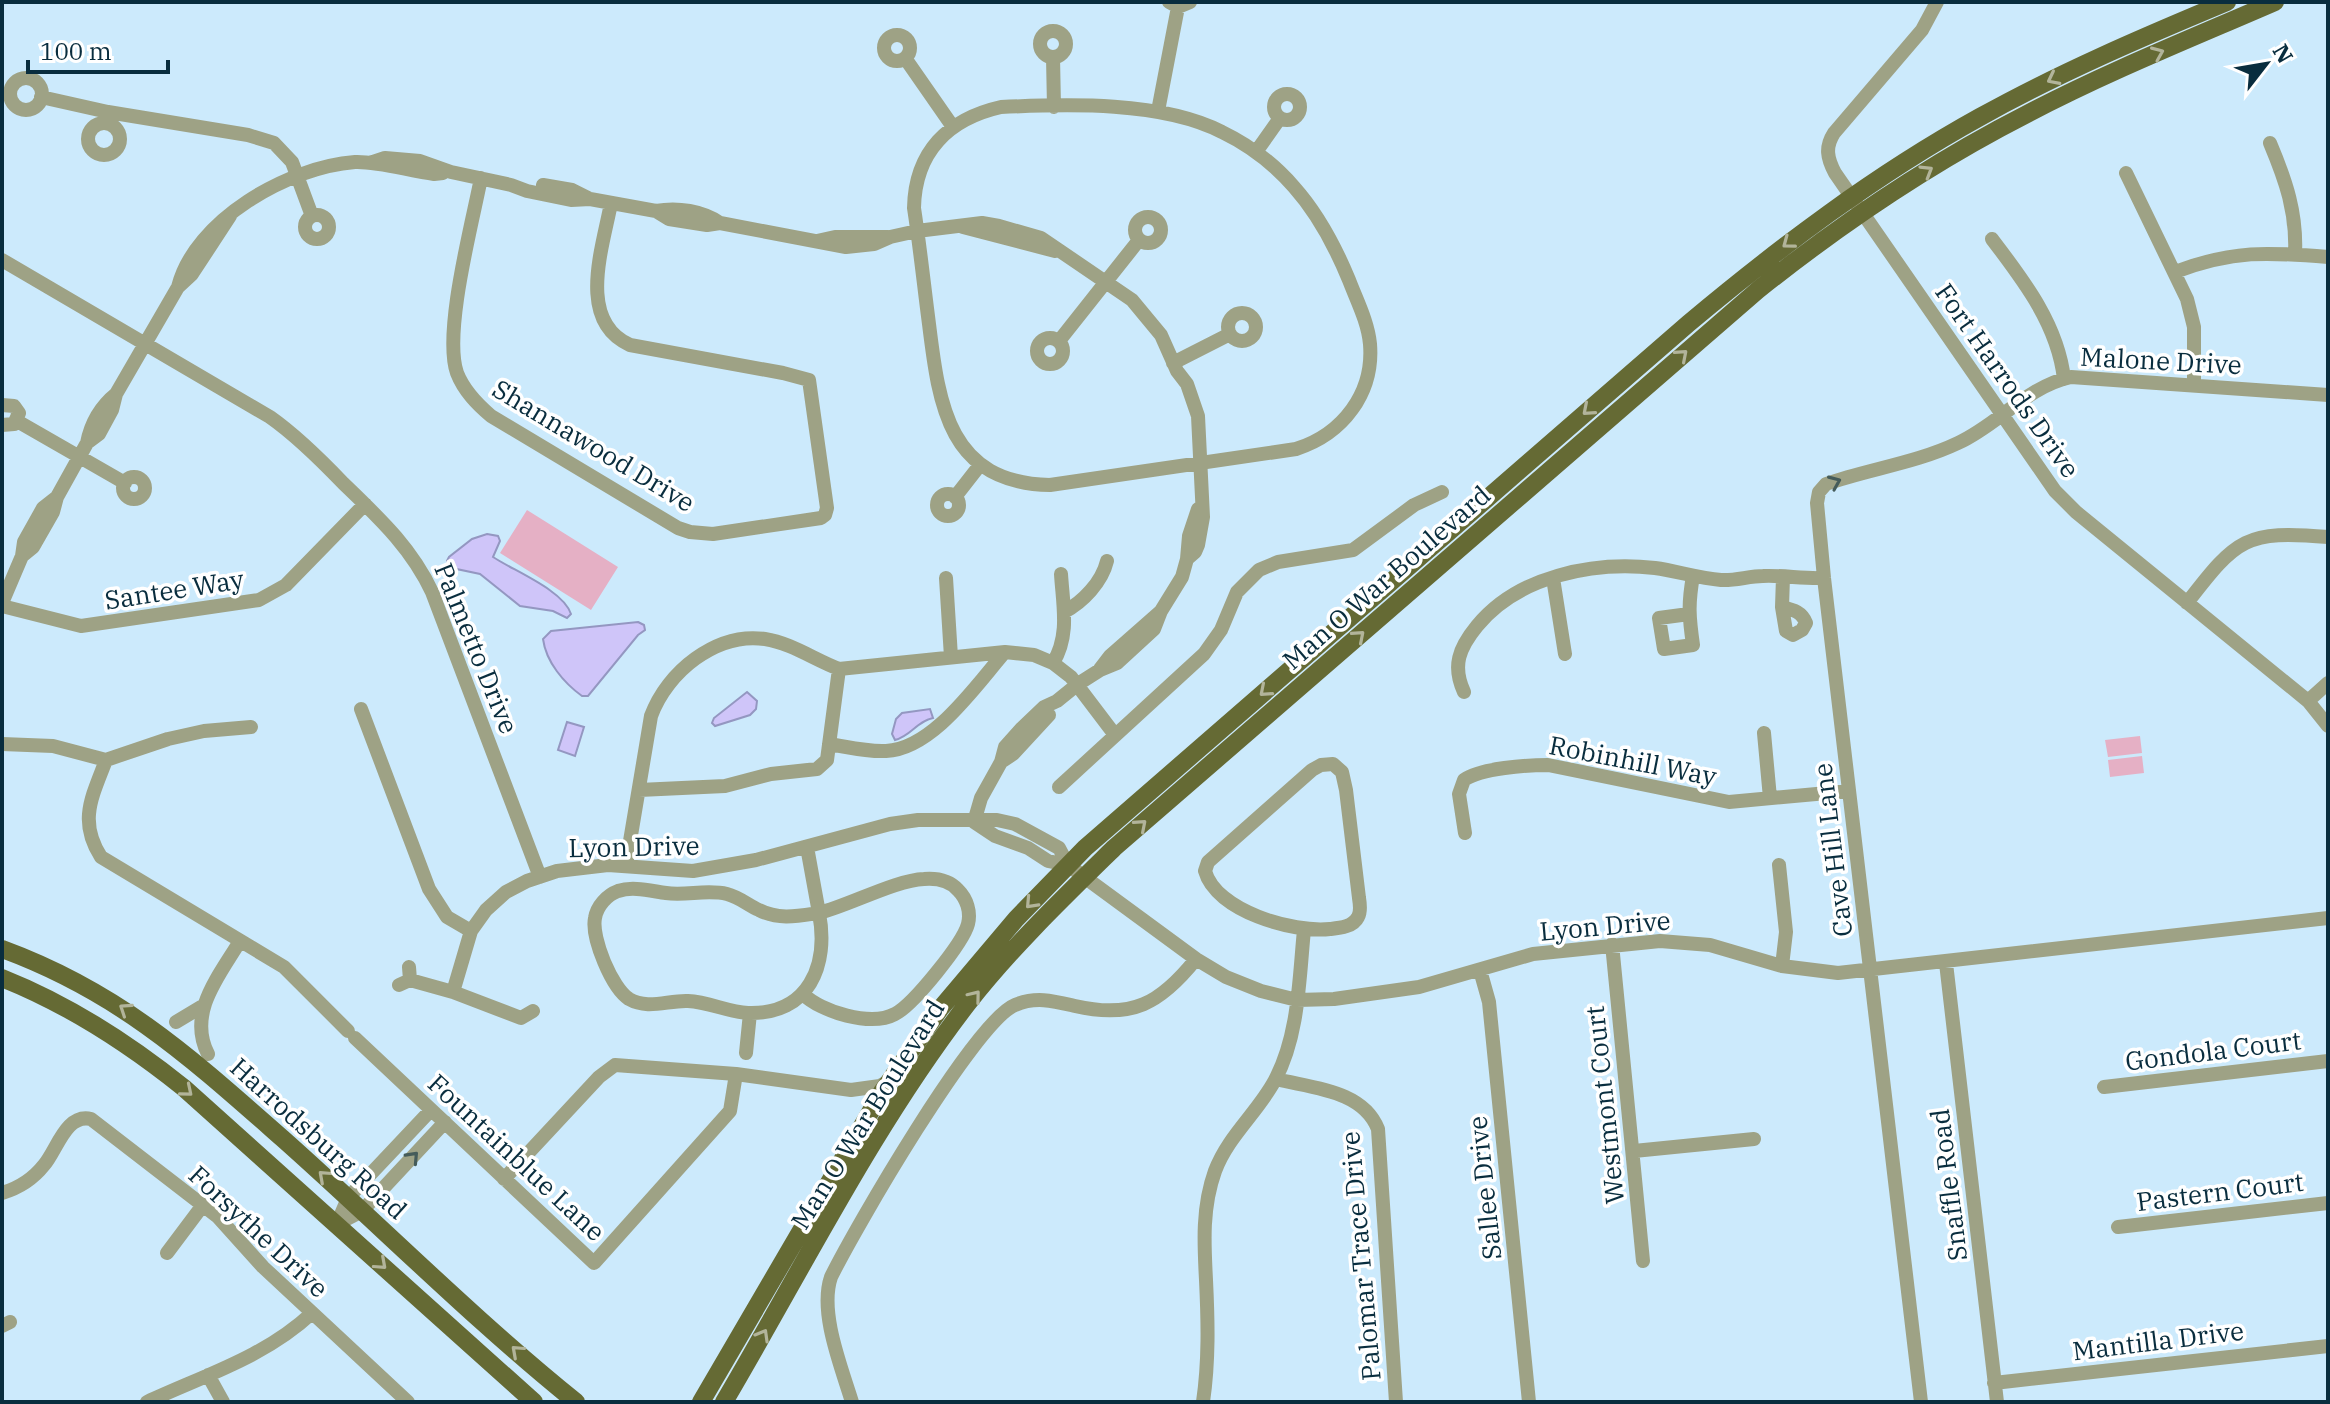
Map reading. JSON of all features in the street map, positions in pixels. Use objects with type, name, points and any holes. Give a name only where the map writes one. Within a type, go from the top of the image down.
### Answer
[{"type":"main road","name":"Man O War Boulevard","points":[[724,1402],[872,1145],[924,1064],[1001,964],[1084,877],[1900,166],[2017,98],[2102,56],[2227,2]]},
{"type":"main road","name":"Man O War Boulevard","points":[[701,1402],[891,1080],[969,972],[1068,865],[1677,333],[1766,260],[1856,206],[2035,110],[2275,2]]},
{"type":"main road","name":"Harrodsburg Road","points":[[2,949],[86,986],[151,1028],[239,1099],[443,1287],[576,1402]]},
{"type":"main road","name":"Harrodsburg Road","points":[[2,978],[100,1026],[144,1056],[265,1158],[534,1402]]},
{"type":"street","name":"Fort Harrods Drive","points":[[1937,2],[1922,30],[1829,140],[1830,163],[1856,206],[2040,472],[2065,502],[2308,701],[2328,726]]},
{"type":"street","points":[[1158,111],[1179,4]]},
{"type":"street","points":[[1053,57],[1054,107]]},
{"type":"street","points":[[905,58],[953,127]]},
{"type":"street","points":[[41,97],[108,118],[261,138],[274,143],[282,150],[297,175],[312,216]]},
{"type":"street","points":[[1001,107],[1054,107],[1158,111],[1219,130],[1256,152],[1293,185],[1331,240],[1370,342],[1365,385],[1353,409],[1334,430],[1296,449],[1050,485],[1016,481],[980,465],[952,432],[938,394],[914,208],[918,175],[933,146],[953,127],[977,114],[1001,107]]},
{"type":"street","points":[[1256,152],[1280,118]]},
{"type":"street","points":[[2270,143],[2291,197],[2296,233],[2295,254]]},
{"type":"street","points":[[2,604],[22,556],[33,547],[84,450],[99,434],[112,410],[116,394],[178,287],[192,274],[230,216],[269,189],[297,175],[338,165],[370,163],[434,174],[451,172],[571,200],[590,199],[656,211],[671,208],[683,210],[708,215],[720,223],[817,241],[871,235],[890,237],[962,227],[1057,251],[1113,287],[1173,361],[1191,432],[1200,447],[1201,463],[1201,504],[1193,517],[1182,577],[1154,629],[1132,652],[1078,684],[1057,701],[1051,713],[1013,754],[1001,762],[981,798],[974,822]]},
{"type":"street","points":[[2126,173],[2187,299],[2194,327],[2194,384]]},
{"type":"street","name":"Shannawood Drive","points":[[481,178],[452,334],[457,373],[478,405],[491,416],[651,512],[690,532],[713,534],[821,518],[827,508],[809,380],[630,345],[607,325],[599,305],[597,286],[611,203]]},
{"type":"street","points":[[1992,239],[2051,327],[2064,379]]},
{"type":"street","points":[[1059,341],[1113,287],[1139,240]]},
{"type":"street","points":[[2175,272],[2212,259],[2239,254],[2328,257]]},
{"type":"street","name":"Palmetto Drive","points":[[2,260],[270,417],[299,439],[406,547],[432,592],[540,877]]},
{"type":"street","points":[[1173,361],[1230,334]]},
{"type":"street","name":"Malone Drive","points":[[2001,415],[2037,391],[2064,379],[2080,377],[2328,395]]},
{"type":"street","points":[[2,405],[10,404],[17,409],[17,421]]},
{"type":"street","name":"Cave Hill Lane","points":[[1921,1402],[1817,503],[1819,492],[1826,484],[1943,449],[1984,429],[2001,415]]},
{"type":"street","points":[[17,421],[84,450],[125,483]]},
{"type":"street","points":[[2,425],[10,426],[17,421]]},
{"type":"street","points":[[955,497],[980,465]]},
{"type":"street","points":[[1059,787],[1204,654],[1221,630],[1237,592],[1259,570],[1278,562],[1353,550],[1414,505],[1442,492]]},
{"type":"street","name":"Santee Way","points":[[2,604],[81,626],[259,600],[286,585],[365,504]]},
{"type":"street","points":[[2187,603],[2222,560],[2234,549],[2259,536],[2328,537]]},
{"type":"street","points":[[1064,612],[1078,604],[1100,578],[1107,561]]},
{"type":"street","points":[[1464,692],[1458,678],[1457,663],[1473,631],[1506,598],[1553,578],[1573,572],[1628,566],[1723,580],[1759,576],[1824,578]]},
{"type":"street","points":[[1053,663],[1064,643],[1061,574]]},
{"type":"street","points":[[1689,614],[1687,605],[1693,576]]},
{"type":"street","points":[[1782,607],[1783,577]]},
{"type":"street","points":[[946,578],[951,657]]},
{"type":"street","points":[[1553,578],[1565,654]]},
{"type":"street","points":[[626,865],[654,708],[684,668],[701,655],[730,641],[765,639],[787,645],[839,669],[1005,652],[1034,655],[1053,663],[1078,684],[1115,735]]},
{"type":"street","points":[[829,744],[887,751],[924,737],[941,724],[1005,652]]},
{"type":"street","points":[[639,790],[708,788],[771,774],[817,769],[827,760],[839,669]]},
{"type":"street","points":[[2308,701],[2328,683]]},
{"type":"street","points":[[361,709],[429,889],[447,917],[471,931]]},
{"type":"street","points":[[2,744],[53,746],[106,760],[168,739],[204,731],[251,727]]},
{"type":"street","points":[[1764,733],[1770,798]]},
{"type":"street","name":"Fountainblue Lane","points":[[106,760],[90,803],[87,827],[91,842],[101,857],[284,967],[594,1263],[730,1111],[736,1074]]},
{"type":"street","points":[[1333,764],[1344,777],[1360,911],[1355,922],[1346,927],[1304,930],[1275,923],[1246,910],[1215,889],[1205,871],[1214,855],[1312,770],[1333,764]]},
{"type":"street","name":"Robinhill Way","points":[[1465,833],[1459,794],[1464,780],[1477,774],[1530,765],[1548,765],[1729,802],[1849,791]]},
{"type":"street","name":"Lyon Drive","points":[[453,992],[471,931],[486,910],[506,892],[540,877],[577,867],[626,865],[693,871],[756,860],[890,824],[918,820],[974,822],[995,836],[1028,848],[1048,861],[1068,865],[1196,959],[1243,985],[1297,1000],[1390,992],[1438,983],[1533,954],[1612,944],[1660,941],[1710,945],[1782,966],[1816,972],[1871,971],[2328,918]]},
{"type":"street","points":[[803,994],[822,1009],[835,1013],[869,1019],[895,1015],[916,997],[963,936],[969,917],[960,891],[945,881],[924,879],[819,913],[776,916],[729,894],[678,894],[636,889],[617,892],[601,905],[595,918],[597,937],[615,984],[628,998],[645,1005],[689,1001],[750,1013],[771,1011],[803,994],[812,983],[819,963],[822,934],[819,913],[807,847]]},
{"type":"street","points":[[1779,865],[1786,932],[1782,966]]},
{"type":"street","points":[[1203,1402],[1208,1355],[1203,1241],[1205,1211],[1215,1171],[1227,1147],[1276,1079],[1291,1034],[1304,930]]},
{"type":"street","points":[[176,1022],[201,1007],[240,941]]},
{"type":"street","name":"Westmont Court","points":[[1612,944],[1643,1261]]},
{"type":"street","points":[[852,1402],[827,1313],[827,1290],[831,1277],[923,1122],[984,1032],[1008,1008],[1030,1000],[1051,1000],[1104,1012],[1123,1011],[1157,998],[1180,980],[1196,959]]},
{"type":"street","name":"Snaffle Road","points":[[1946,963],[1997,1402]]},
{"type":"street","name":"Sallee Drive","points":[[1480,970],[1489,1002],[1529,1402]]},
{"type":"street","points":[[406,977],[526,1020]]},
{"type":"street","points":[[201,1007],[201,1041],[208,1054]]},
{"type":"street","points":[[746,1053],[750,1013]]},
{"type":"street","name":"Gondola Court","points":[[2104,1087],[2328,1061]]},
{"type":"street","points":[[504,1179],[599,1077],[615,1065],[736,1074],[851,1090],[880,1086],[891,1080]]},
{"type":"street","name":"Palomar Trace Drive","points":[[1276,1079],[1358,1102],[1369,1110],[1378,1129],[1396,1402]]},
{"type":"street","points":[[851,1090],[871,1110]]},
{"type":"street","points":[[337,1224],[348,1198],[431,1110]]},
{"type":"street","name":"Forsythe Drive","points":[[2,1193],[18,1188],[31,1178],[43,1166],[71,1124],[84,1118],[97,1123],[218,1217],[251,1255],[408,1402]]},
{"type":"street","points":[[337,1224],[362,1211],[445,1122]]},
{"type":"street","points":[[1634,1151],[1754,1139]]},
{"type":"street","name":"Pastern Court","points":[[2118,1227],[2328,1203]]},
{"type":"street","points":[[167,1253],[203,1205]]},
{"type":"street","points":[[147,1402],[266,1349],[312,1313]]},
{"type":"street","name":"Mantilla Drive","points":[[1994,1383],[2328,1346]]},
{"type":"street","points":[[208,1375],[223,1402]]},
{"type":"shaded area","points":[[527,510],[618,567],[591,610],[500,553]]},
{"type":"shaded area","points":[[487,534],[498,536],[500,541],[493,557],[558,597],[571,614],[567,618],[553,611],[520,606],[480,574],[452,568],[447,561],[449,557],[472,539]]},
{"type":"shaded area","points":[[638,622],[644,625],[645,630],[588,696],[582,696],[569,685],[552,664],[545,648],[543,639],[551,631]]},
{"type":"shaded area","points":[[747,692],[757,701],[756,709],[750,715],[715,726],[712,723],[714,718]]},
{"type":"shaded area","points":[[930,709],[933,718],[895,740],[892,734],[896,719],[902,713]]},
{"type":"shaded area","points":[[567,722],[584,727],[575,756],[558,750]]},
{"type":"shaded area","points":[[2140,736],[2142,753],[2108,757],[2105,740]]},
{"type":"shaded area","points":[[2142,756],[2144,773],[2110,777],[2108,760]]}]
